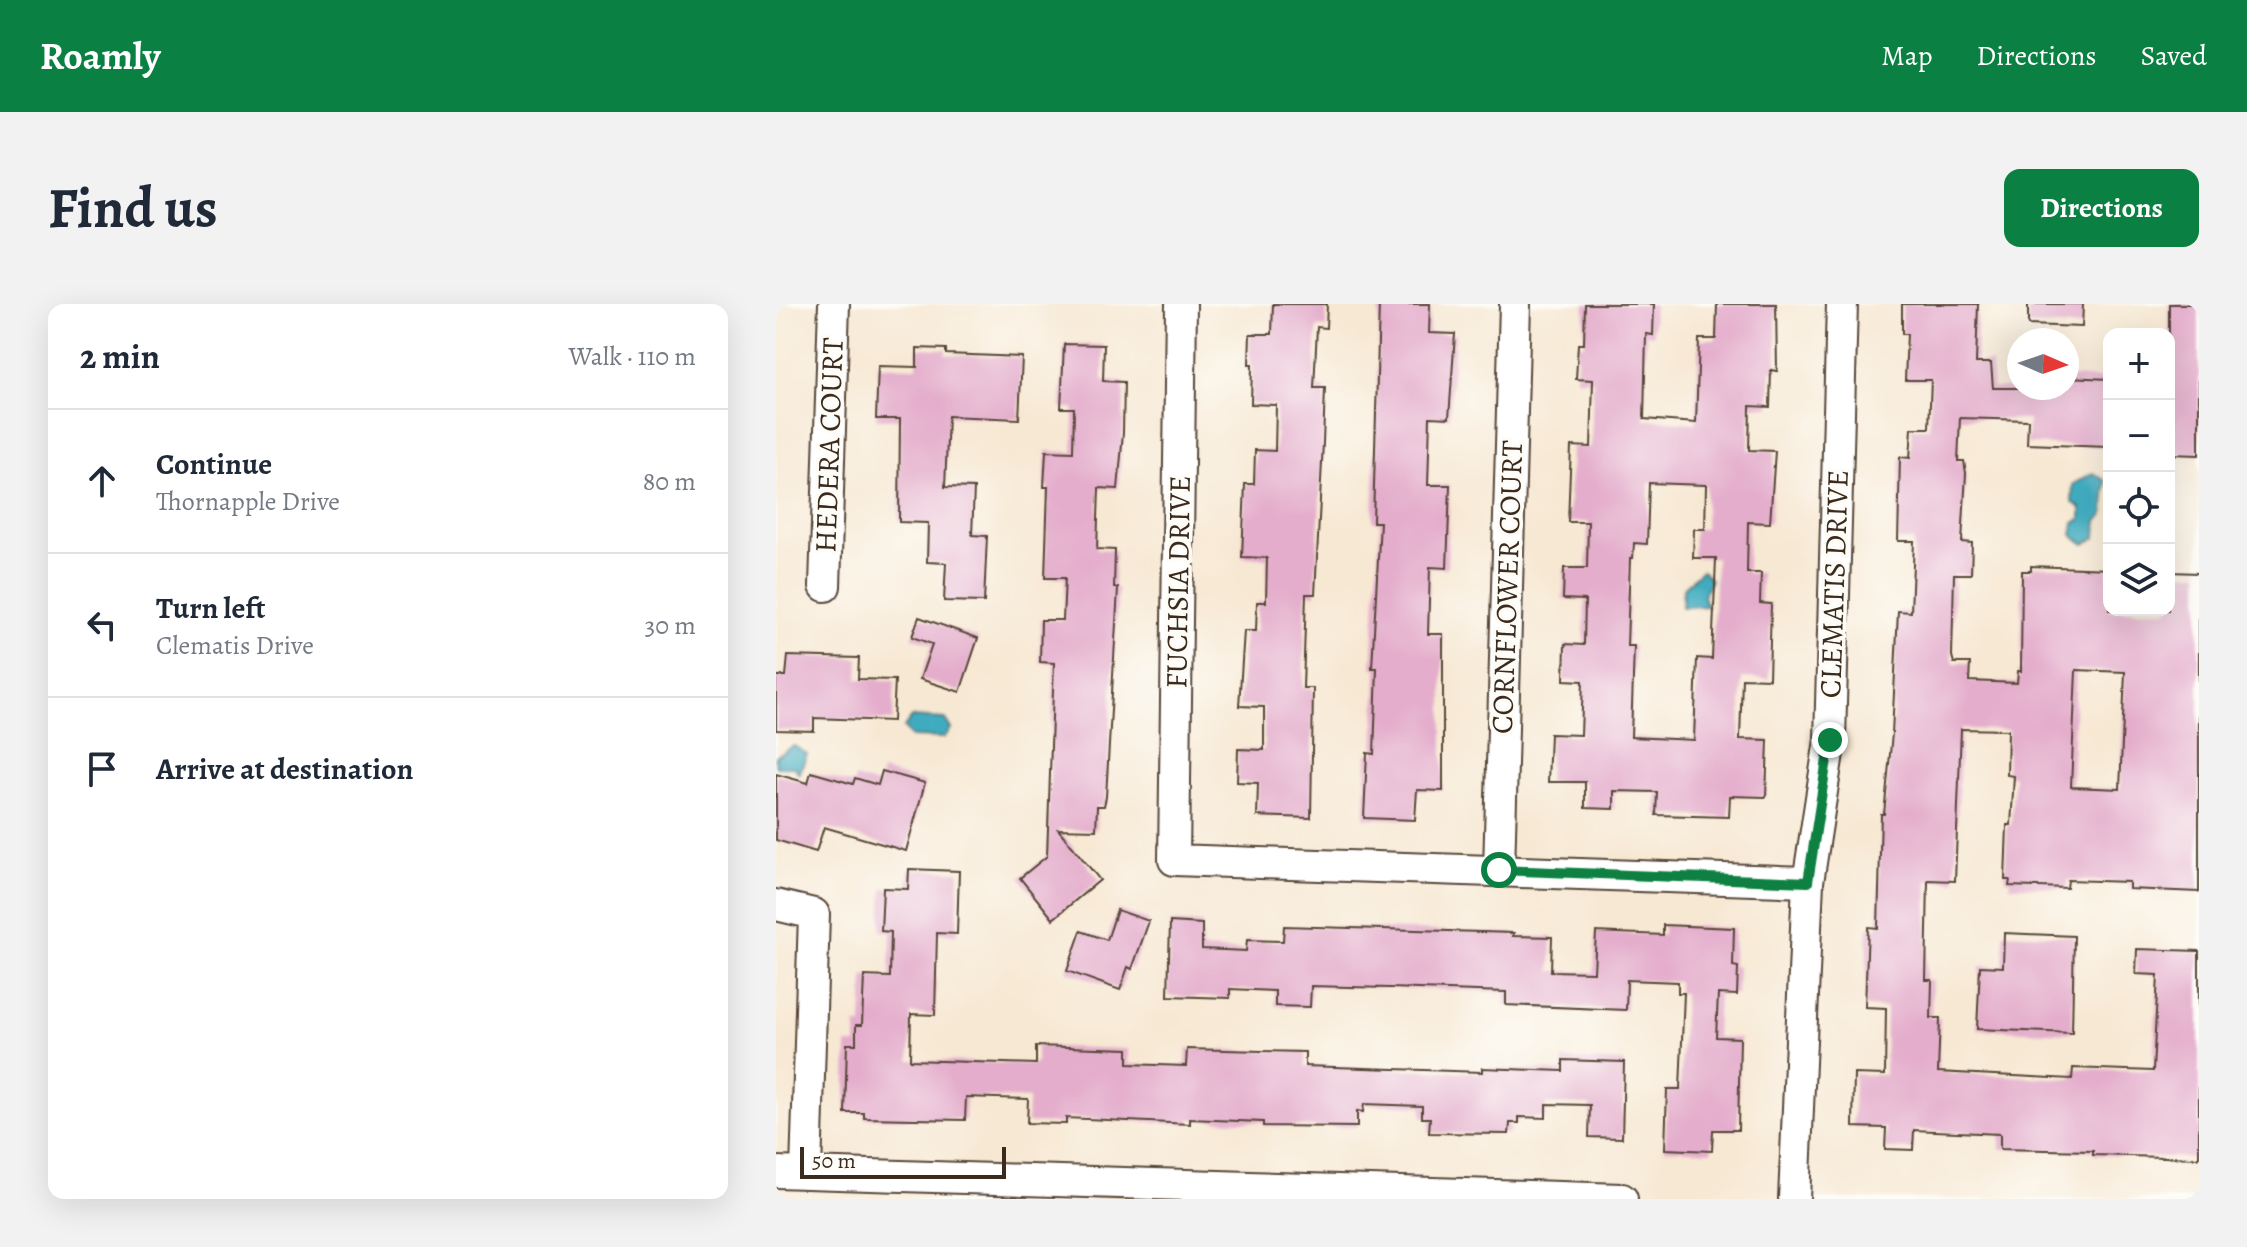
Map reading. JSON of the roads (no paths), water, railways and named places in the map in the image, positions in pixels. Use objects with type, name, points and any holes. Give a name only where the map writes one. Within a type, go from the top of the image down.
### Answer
[{"type":"street","name":"HEDERA COURT","points":[[825,586],[834,304]]},
{"type":"street","name":"FUCHSIA DRIVE","points":[[1181,304],[1174,860],[1499,870]]},
{"type":"street","name":"CORNFLOWER COURT","points":[[1499,870],[1515,304]]},
{"type":"street","name":"CLEMATIS DRIVE","points":[[1794,1199],[1808,882],[1830,740],[1842,304]]},
{"type":"street","points":[[1499,870],[1808,882]]},
{"type":"street","points":[[776,905],[814,914],[791,1172],[1622,1199]]},
{"type":"water","points":[[2093,473],[2103,479],[2103,516],[2097,521],[2096,538],[2085,544],[2072,535],[2074,523],[2081,520],[2081,508],[2072,502],[2073,484]]},
{"type":"water","points":[[1702,570],[1711,580],[1703,596],[1707,606],[1682,607],[1683,588]]},
{"type":"water","points":[[912,717],[945,719],[951,729],[944,738],[911,737],[904,728]]},
{"type":"water","points":[[794,746],[807,754],[799,774],[795,767],[776,767],[776,756]]}]
